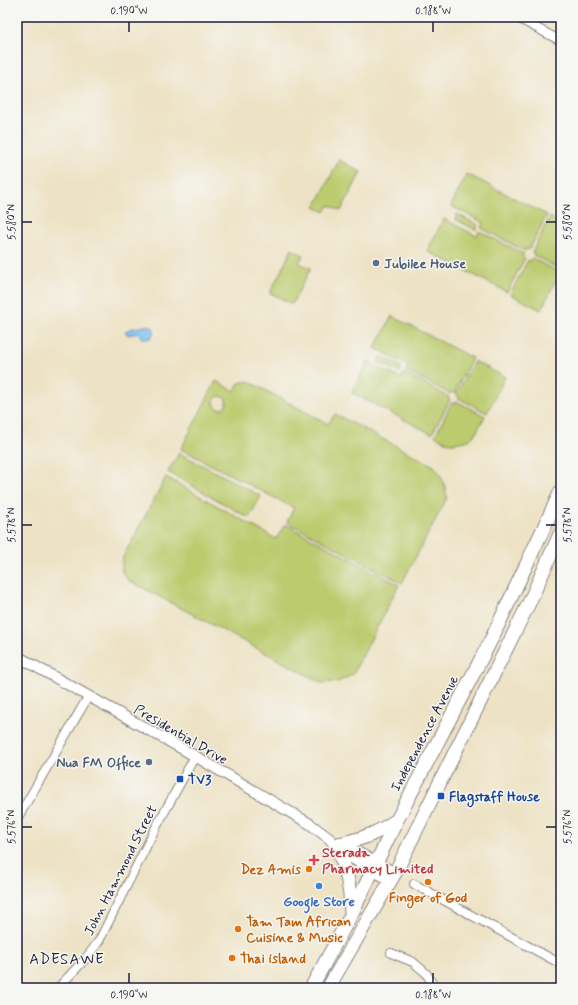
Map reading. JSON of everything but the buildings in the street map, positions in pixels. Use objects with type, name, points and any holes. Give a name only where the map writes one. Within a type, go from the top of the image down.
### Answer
[{"type":"highway","name":"Independence Avenue","points":[[311,988],[351,915],[397,820],[492,638],[561,491]]},
{"type":"highway","points":[[328,988],[393,877],[529,603],[561,532]]},
{"type":"highway","points":[[351,915],[349,885],[340,847],[374,834],[397,820]]},
{"type":"street","points":[[516,17],[561,41]]},
{"type":"street","name":"Presidential Drive","points":[[17,656],[195,756],[310,824],[340,847],[393,877]]},
{"type":"street","points":[[17,819],[88,697]]},
{"type":"street","name":"John Hammond Street","points":[[58,988],[86,958],[99,941],[153,833],[195,756]]},
{"type":"street","points":[[414,884],[561,964]]},
{"type":"street","points":[[391,953],[413,962],[426,973],[435,988]]},
{"type":"green space","points":[[339,160],[361,172],[341,211],[329,205],[325,212],[315,207]]},
{"type":"green space","points":[[467,174],[547,215],[529,250],[526,249],[525,251],[481,228],[484,223],[451,206]]},
{"type":"green space","points":[[457,214],[478,225],[476,230],[455,219]]},
{"type":"green space","points":[[550,217],[561,223],[561,270],[533,255],[534,253],[532,252]]},
{"type":"green space","points":[[444,219],[477,236],[479,231],[524,254],[522,256],[525,258],[507,292],[427,251]]},
{"type":"green space","points":[[292,249],[303,255],[299,263],[311,268],[292,304],[270,293]]},
{"type":"green space","points":[[532,258],[560,273],[541,310],[510,294],[528,260],[530,261]]},
{"type":"green space","points":[[392,316],[472,358],[454,393],[451,392],[450,394],[406,371],[408,366],[375,348]]},
{"type":"green space","points":[[380,356],[402,367],[399,372],[378,362]]},
{"type":"green space","points":[[368,361],[401,379],[404,373],[449,397],[448,399],[450,400],[432,434],[352,393]]},
{"type":"green space","points":[[474,361],[505,377],[487,413],[458,398],[459,396],[456,394]]},
{"type":"green space","points":[[216,381],[234,391],[239,383],[248,381],[328,424],[335,414],[434,466],[443,481],[447,498],[402,583],[287,522],[294,508],[181,449]],"holes":[[[218,396],[224,397],[227,402],[224,408],[221,409],[215,406],[214,400]]]},
{"type":"green space","points":[[456,401],[485,416],[476,433],[469,440],[449,443],[435,436],[452,402],[455,404]]},
{"type":"green space","points":[[179,453],[261,496],[249,518],[168,472]]},
{"type":"green space","points":[[166,477],[276,539],[285,524],[399,585],[353,674],[338,682],[322,683],[128,580],[122,572],[122,559]]},
{"type":"water","points":[[150,325],[154,331],[152,337],[149,338],[144,339],[138,333],[128,335],[125,332],[129,329]]},
{"type":"place","name":"Jubilee House","points":[[376,263]]},
{"type":"place","name":"Nua FM Office","points":[[149,762]]},
{"type":"place","name":"TV3","points":[[180,779]]},
{"type":"place","name":"Flagstaff House","points":[[441,796]]},
{"type":"place","name":"Sterada Pharmacy Limited","points":[[314,860]]},
{"type":"place","name":"Dez Amis","points":[[309,869]]},
{"type":"place","name":"Finger of God","points":[[428,882]]},
{"type":"place","name":"Google Store","points":[[319,886]]},
{"type":"place","name":"Tam Tam African Cuisine & Music","points":[[238,929]]},
{"type":"place","name":"Thai island","points":[[232,958]]},
{"type":"district","name":"ADESAWE","points":[[67,959]]}]
